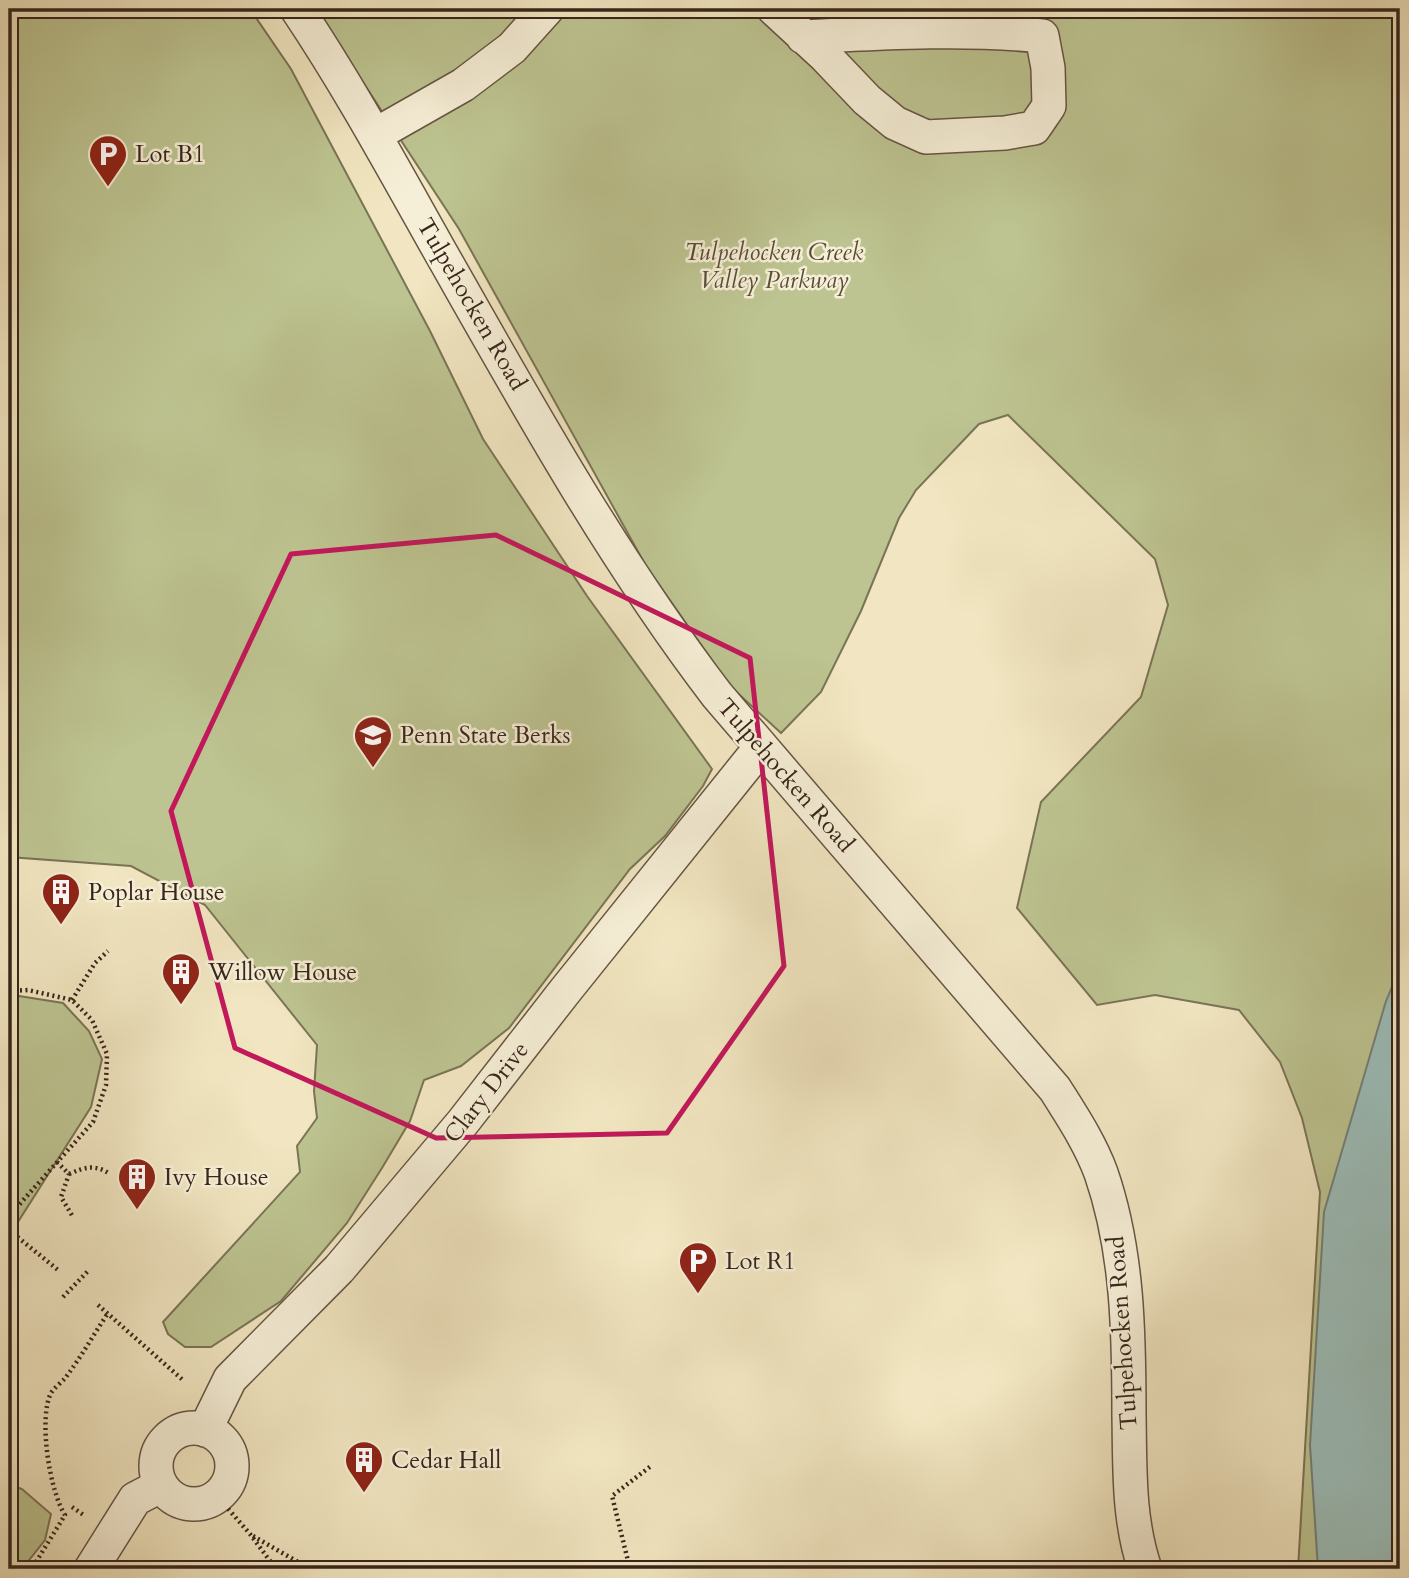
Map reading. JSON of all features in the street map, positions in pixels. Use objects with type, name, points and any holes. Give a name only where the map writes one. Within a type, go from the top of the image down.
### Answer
[{"type":"street","name":"Tulpehocken Road","points":[[297,9],[375,135],[470,304],[615,550],[692,662],[761,747],[1055,1089],[1079,1126],[1100,1171],[1113,1213],[1122,1260],[1128,1353],[1130,1492],[1137,1539],[1145,1569]]},
{"type":"street","points":[[375,135],[463,85],[512,48],[547,9]]},
{"type":"street","points":[[774,9],[867,100],[895,123],[926,137],[1005,133],[1034,128],[1049,106],[1048,68],[1042,36],[1010,32],[877,33],[803,37]]},
{"type":"street","name":"Clary Drive","points":[[209,1438],[230,1379],[339,1269],[445,1143],[761,747]]},
{"type":"street","points":[[194,1427],[209,1438],[214,1433],[228,1447],[233,1466],[228,1486],[214,1500],[194,1505],[174,1500],[160,1486],[155,1466],[160,1447],[174,1433],[194,1427]]},
{"type":"street","points":[[91,1569],[135,1499],[160,1486]]},
{"type":"path","points":[[72,1000],[95,963],[108,951]]},
{"type":"path","points":[[9,991],[28,990],[72,1000],[92,1020],[107,1054],[106,1085],[93,1122],[9,1216]]},
{"type":"path","points":[[57,1162],[69,1174]]},
{"type":"path","points":[[73,1217],[61,1196],[69,1174],[86,1167],[100,1168],[110,1174]]},
{"type":"path","points":[[9,1230],[58,1270]]},
{"type":"path","points":[[62,1297],[88,1271]]},
{"type":"path","points":[[98,1305],[184,1381]]},
{"type":"path","points":[[36,1562],[65,1515],[59,1505],[49,1472],[46,1429],[51,1393],[66,1377],[108,1313]]},
{"type":"path","points":[[209,1438],[219,1456],[217,1496],[276,1569]]},
{"type":"path","points":[[631,1569],[612,1496],[650,1466]]},
{"type":"path","points":[[250,1534],[310,1569]]},
{"type":"path","points":[[265,1569],[270,1561]]},
{"type":"highlighted area","points":[[496,535],[750,658],[784,966],[667,1133],[436,1138],[235,1048],[171,811],[291,554]]},
{"type":"green space","points":[[9,9],[250,9],[291,69],[430,331],[483,439],[587,596],[712,769],[703,786],[665,836],[630,869],[509,1028],[461,1066],[424,1080],[410,1121],[347,1223],[281,1301],[211,1347],[185,1347],[168,1334],[163,1322],[300,1172],[297,1146],[317,1118],[314,1091],[317,1045],[205,905],[131,866],[9,857]]},
{"type":"green space","name":"Tulpehocken Creek Valley Parkway","points":[[315,9],[1400,9],[1400,1569],[1298,1569],[1320,1192],[1302,1118],[1280,1062],[1239,1010],[1155,995],[1097,1005],[1017,908],[1041,802],[1141,697],[1168,605],[1155,559],[1008,415],[979,424],[916,490],[899,518],[861,611],[821,692],[781,733],[730,686],[646,566],[459,229]]},
{"type":"green space","points":[[9,997],[63,1003],[89,1031],[102,1059],[91,1107],[9,1236]]},
{"type":"green space","points":[[9,1484],[22,1489],[51,1514],[45,1540],[22,1569],[9,1569]]},
{"type":"water","points":[[1400,968],[1400,1569],[1318,1569],[1310,1445],[1324,1212],[1386,1001]]},
{"type":"place","name":"Lot B1","points":[[108,188]]},
{"type":"place","name":"Penn State Berks","points":[[373,769]]},
{"type":"place","name":"Poplar House","points":[[61,926]]},
{"type":"place","name":"Willow House","points":[[181,1006]]},
{"type":"place","name":"Ivy House","points":[[137,1211]]},
{"type":"place","name":"Lot R1","points":[[698,1295]]},
{"type":"place","name":"Cedar Hall","points":[[364,1494]]}]
